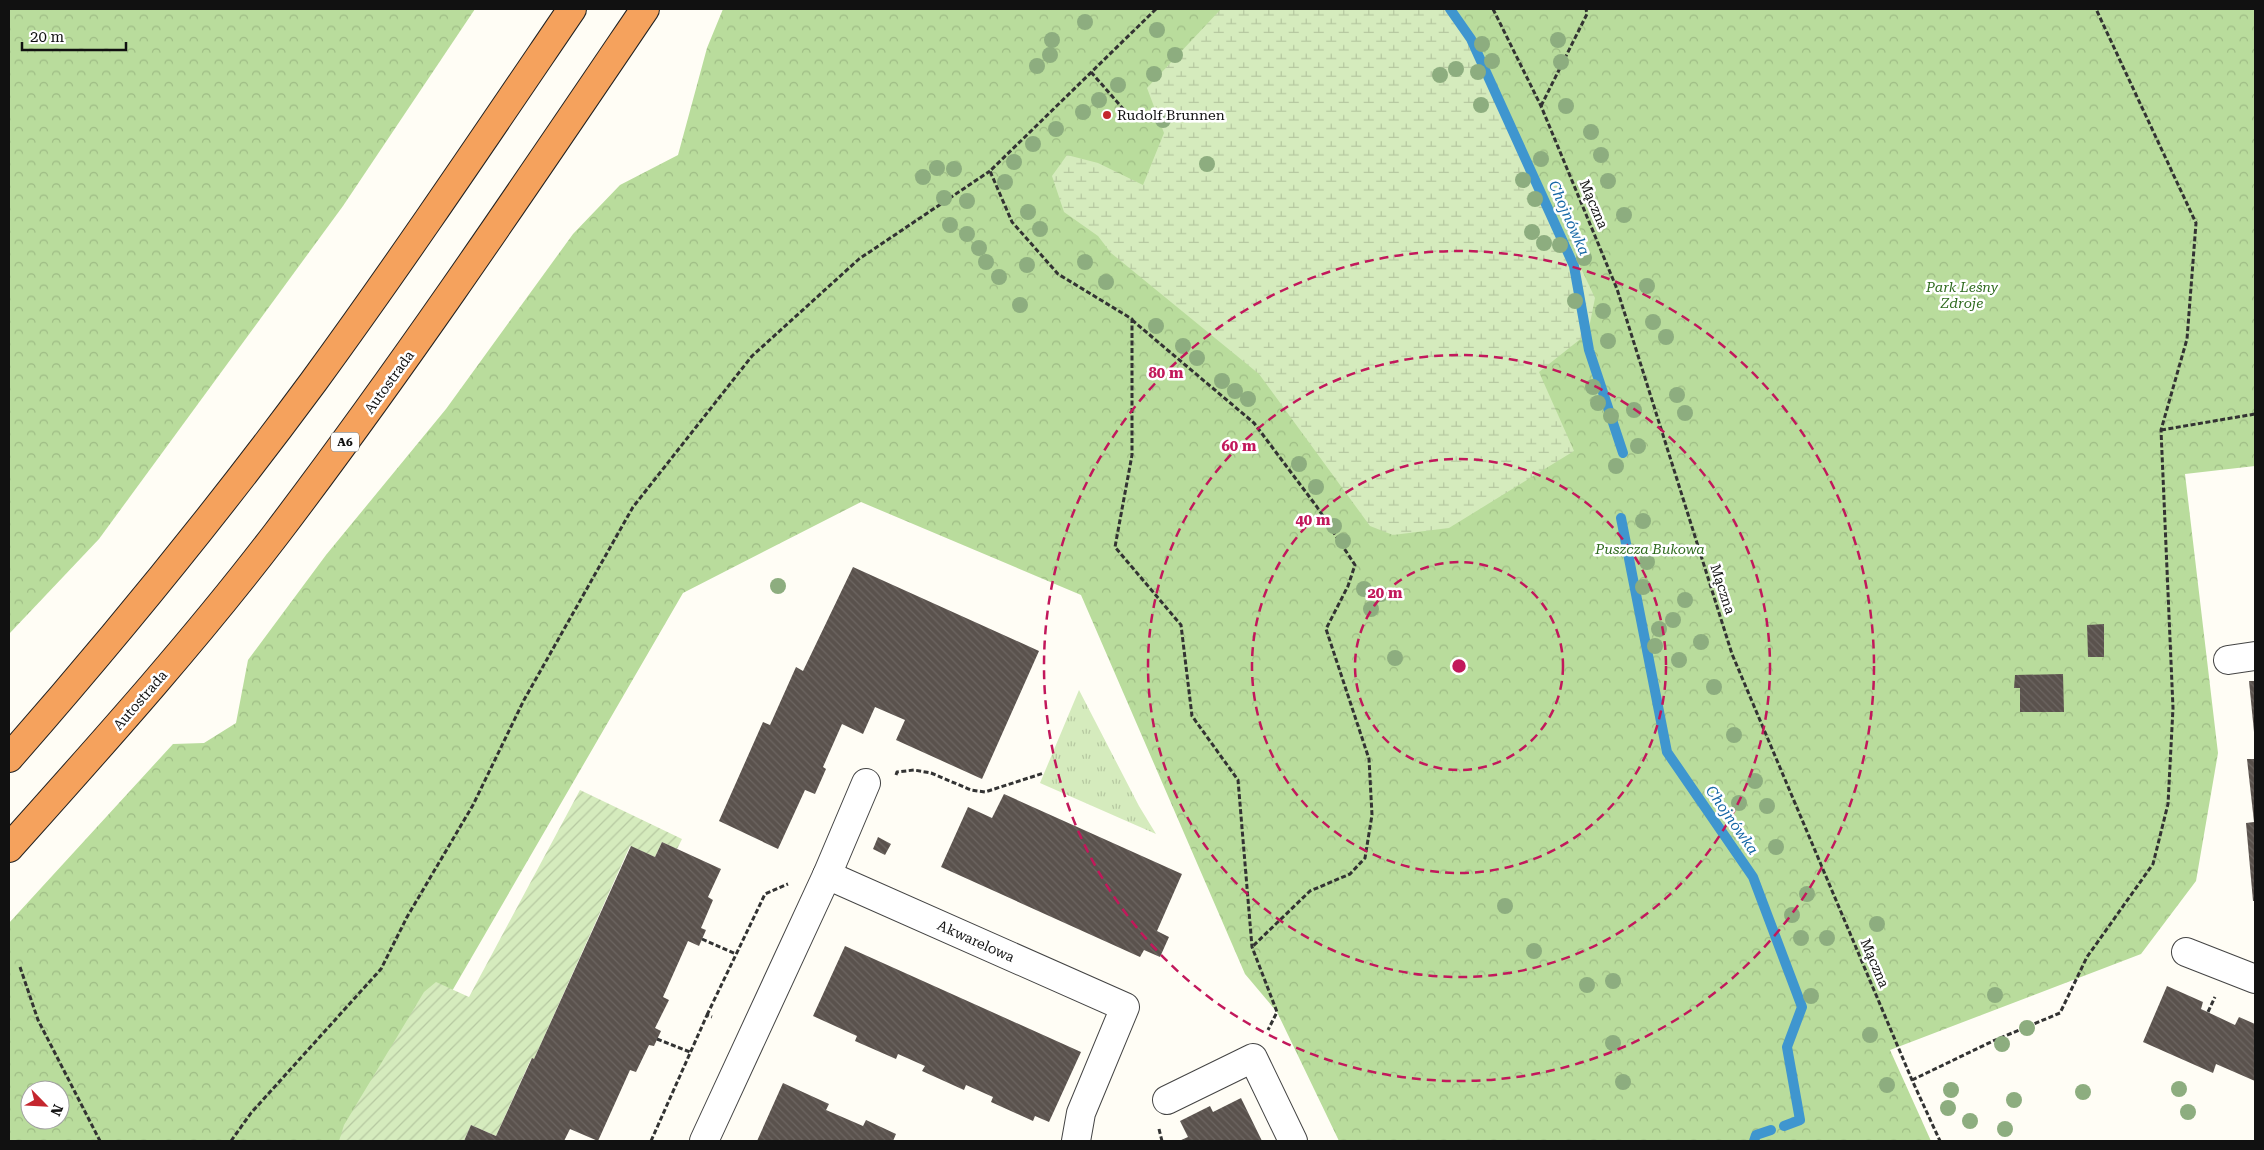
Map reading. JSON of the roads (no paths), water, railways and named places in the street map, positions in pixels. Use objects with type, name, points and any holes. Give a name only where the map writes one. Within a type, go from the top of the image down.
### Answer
[{"type":"highway","points":[[9,758],[166,574],[298,402],[455,182],[572,9]]},
{"type":"highway","name":"Autostrada","points":[[9,848],[125,718],[275,535],[386,387],[457,287],[645,9]]},
{"type":"street","points":[[2228,660],[2255,656]]},
{"type":"street","points":[[704,1141],[827,876],[866,783]]},
{"type":"street","name":"Akwarelowa","points":[[827,876],[1125,1007],[1081,1112],[1076,1131],[1076,1141]]},
{"type":"street","points":[[2186,952],[2255,979]]},
{"type":"street","points":[[1166,1100],[1253,1058],[1293,1141]]},
{"type":"waterway","name":"Chojnówka","points":[[1450,9],[1471,39],[1574,266],[1589,350],[1623,453]]},
{"type":"waterway","name":"Chojnówka","points":[[1621,518],[1667,752],[1753,877],[1802,1007],[1787,1047],[1800,1120],[1784,1126]]},
{"type":"waterway","name":"Chojnówka","points":[[1754,1141],[1756,1135],[1771,1130]]},
{"type":"place","name":"Rudolf Brunnen","points":[[1107,115]]},
{"type":"park label","name":"Park Leśny Zdroje","points":[[1962,296]]},
{"type":"park label","name":"Puszcza Bukowa","points":[[1650,549]]}]
